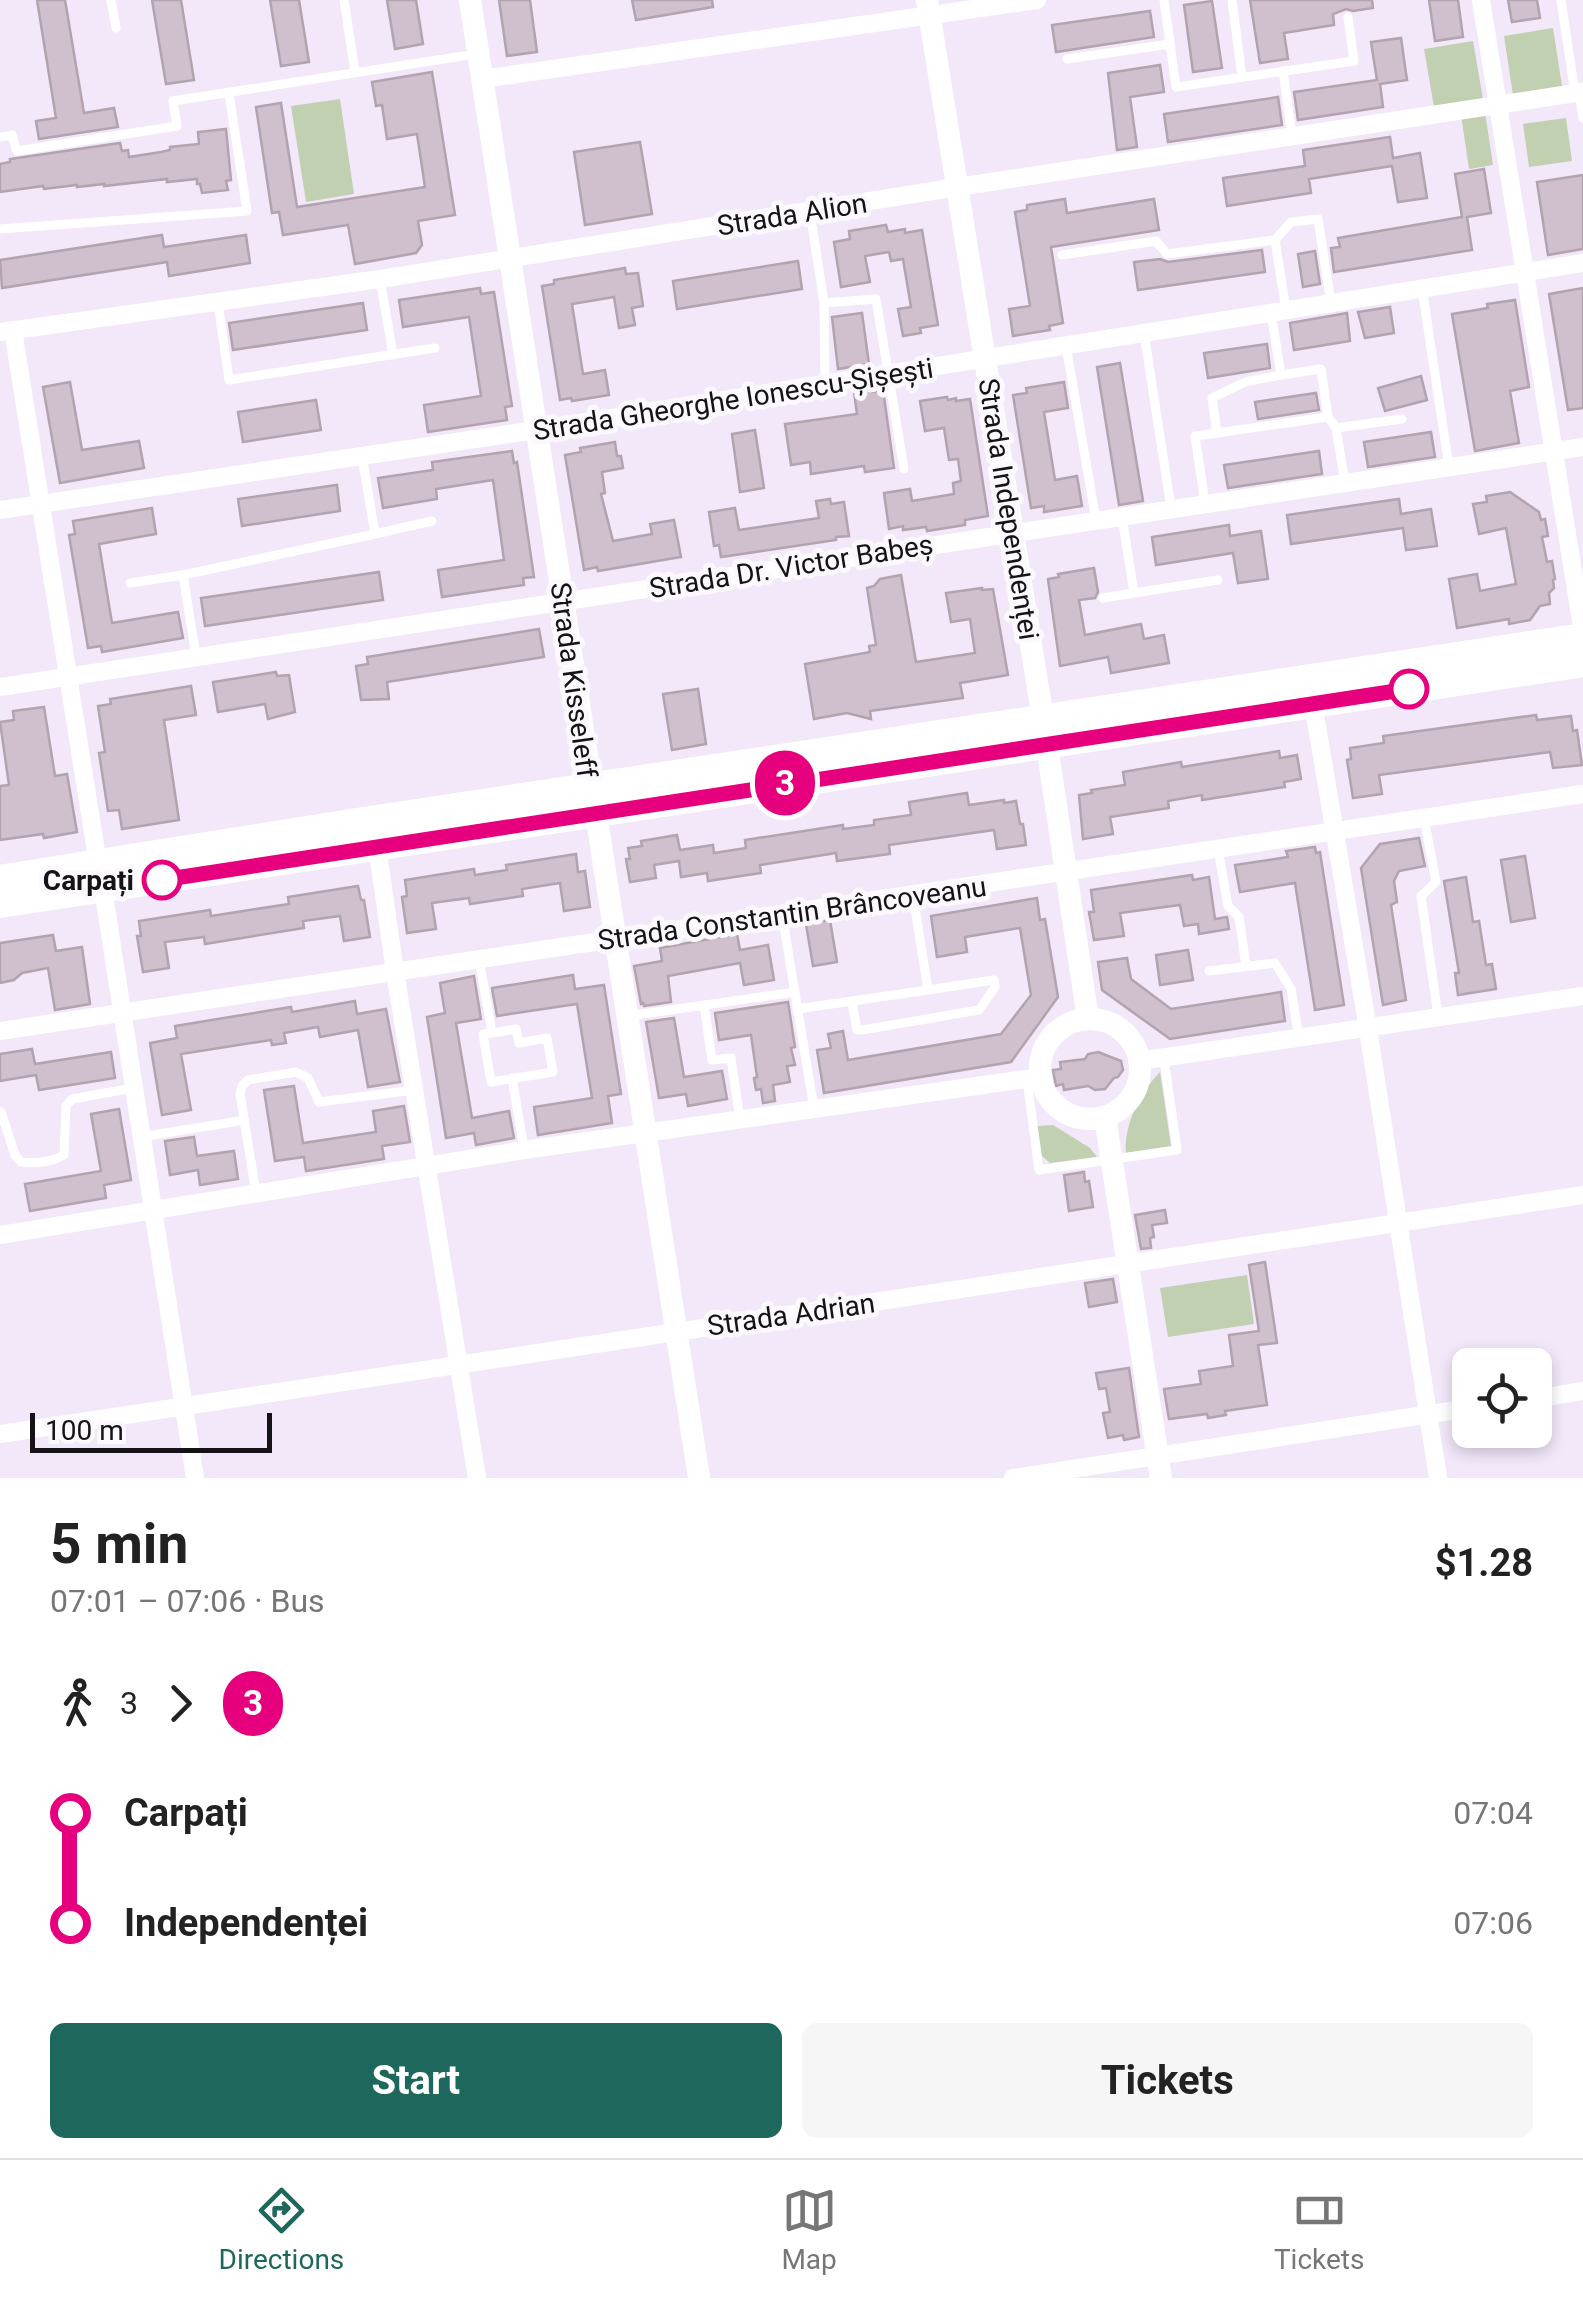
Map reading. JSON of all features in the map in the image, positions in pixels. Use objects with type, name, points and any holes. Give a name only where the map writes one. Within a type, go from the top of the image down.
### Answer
[{"type":"main road","points":[[0,904],[101,876],[1045,732],[1583,635]]},
{"type":"main road","points":[[1045,732],[1314,702],[1583,663]]},
{"type":"main road","points":[[0,879],[101,876],[377,846],[592,801]]},
{"type":"street","name":"Strada Kisseleff","points":[[470,0],[698,1478]]},
{"type":"street","points":[[482,79],[929,8],[1037,0]]},
{"type":"street","points":[[1481,0],[1583,635]]},
{"type":"street","name":"Strada Independenței","points":[[929,8],[1088,1019]]},
{"type":"street","name":"Strada Alion","points":[[6,332],[380,279],[1579,93]]},
{"type":"street","name":"Strada Gheorghe Ionescu-Șișești","points":[[0,510],[536,430],[1583,263]]},
{"type":"street","points":[[6,332],[41,504],[196,1478]]},
{"type":"street","name":"Strada Dr. Victor Babeș","points":[[0,687],[1583,447]]},
{"type":"street","points":[[1314,702],[1438,1478]]},
{"type":"street","name":"Strada Constantin Brâncoveanu","points":[[0,1031],[1583,794]]},
{"type":"street","points":[[377,846],[477,1478]]},
{"type":"street","points":[[1139,1062],[1583,996]]},
{"type":"street","points":[[1088,1019],[1116,1027],[1127,1036],[1139,1062],[1136,1089],[1118,1111],[1105,1117],[1071,1116],[1056,1107],[1033,1078],[1046,1044],[1057,1032],[1088,1019]]},
{"type":"street","points":[[0,1235],[524,1150],[1033,1078]]},
{"type":"street","points":[[1105,1117],[1159,1467]]},
{"type":"street","name":"Strada Adrian","points":[[0,1434],[1583,1195]]},
{"type":"street","points":[[1552,1396],[1583,1392]]},
{"type":"street","points":[[1014,1478],[1159,1467],[1452,1411]]},
{"type":"lane","points":[[111,0],[116,28]]},
{"type":"lane","points":[[344,0],[355,72]]},
{"type":"lane","points":[[1164,0],[1176,87],[1354,61],[1348,17]]},
{"type":"lane","points":[[1232,0],[1242,77]]},
{"type":"lane","points":[[1561,0],[1583,118]]},
{"type":"lane","points":[[1068,58],[1170,44]]},
{"type":"lane","points":[[0,137],[12,135],[17,151],[178,126],[174,101],[478,54]]},
{"type":"lane","points":[[1283,71],[1292,136]]},
{"type":"lane","points":[[0,229],[247,212],[229,94]]},
{"type":"lane","points":[[810,211],[824,303],[825,384]]},
{"type":"lane","points":[[1062,256],[1156,241],[1167,254],[1275,240],[1291,222],[1318,219],[1331,303]]},
{"type":"lane","points":[[1275,240],[1281,375]]},
{"type":"lane","points":[[380,279],[393,355]]},
{"type":"lane","points":[[1422,288],[1449,467]]},
{"type":"lane","points":[[824,303],[876,298],[904,469]]},
{"type":"lane","points":[[218,303],[230,380],[435,348]]},
{"type":"lane","points":[[1144,333],[1172,508]]},
{"type":"lane","points":[[1066,346],[1096,520]]},
{"type":"lane","points":[[1216,433],[1212,398],[1245,382],[1320,368],[1345,483]]},
{"type":"lane","points":[[1205,504],[1195,436],[1328,417]]},
{"type":"lane","points":[[1336,428],[1402,418]]},
{"type":"lane","points":[[362,456],[375,534]]},
{"type":"lane","points":[[1122,516],[1134,593]]},
{"type":"lane","points":[[130,584],[432,521]]},
{"type":"lane","points":[[183,575],[196,656]]},
{"type":"lane","points":[[1102,598],[1218,580]]},
{"type":"lane","points":[[1424,818],[1436,882],[1421,896],[1438,1018]]},
{"type":"lane","points":[[1218,849],[1228,906],[1239,917],[1246,966]]},
{"type":"lane","points":[[912,895],[928,990]]},
{"type":"lane","points":[[782,914],[814,1109]]},
{"type":"lane","points":[[479,959],[492,1033]]},
{"type":"lane","points":[[1209,971],[1274,963],[1291,989],[1300,1039]]},
{"type":"lane","points":[[798,1009],[852,1001],[928,990],[994,980],[995,987],[979,1010],[862,1030],[857,1030],[852,1001]]},
{"type":"lane","points":[[626,1017],[795,992]]},
{"type":"lane","points":[[704,1005],[712,1060],[731,1058],[740,1120]]},
{"type":"lane","points":[[516,1029],[519,1042],[547,1038],[552,1072],[491,1082],[482,1034],[492,1033],[516,1029]]},
{"type":"lane","points":[[1033,1078],[1040,1170],[1177,1150],[1164,1058]]},
{"type":"lane","points":[[256,1194],[240,1094],[248,1080],[296,1072],[308,1078],[319,1102],[414,1090]]},
{"type":"lane","points":[[512,1078],[524,1150]]},
{"type":"lane","points":[[1,1112],[14,1155],[20,1162],[56,1160],[64,1155],[66,1106],[72,1099],[133,1088]]},
{"type":"lane","points":[[141,1137],[244,1120]]},
{"type":"green space","points":[[1553,28],[1562,86],[1513,95],[1504,36]]},
{"type":"green space","points":[[1473,41],[1483,99],[1434,107],[1424,49]]},
{"type":"green space","points":[[340,99],[354,194],[306,202],[291,106]]},
{"type":"green space","points":[[1485,112],[1493,165],[1469,169],[1461,115]]},
{"type":"green space","points":[[1566,118],[1572,161],[1529,167],[1523,124]]},
{"type":"green space","points":[[1160,1072],[1171,1146],[1126,1153],[1127,1132],[1135,1110]]},
{"type":"green space","points":[[1053,1125],[1090,1148],[1097,1157],[1050,1163],[1042,1156],[1037,1126]]},
{"type":"green space","points":[[1247,1275],[1254,1324],[1168,1337],[1160,1288]]},
{"type":"building","points":[[37,0],[65,0],[84,113],[114,108],[118,127],[39,139],[36,121],[56,118]]},
{"type":"building","points":[[152,0],[181,0],[194,80],[166,84]]},
{"type":"building","points":[[270,0],[299,0],[309,62],[281,66]]},
{"type":"building","points":[[387,0],[416,0],[423,44],[395,49]]},
{"type":"building","points":[[499,0],[530,0],[537,52],[507,56]]},
{"type":"building","points":[[632,0],[712,0],[713,7],[636,20]]},
{"type":"building","points":[[1250,0],[1372,0],[1373,8],[1346,9],[1333,14],[1334,25],[1284,33],[1288,59],[1260,63]]},
{"type":"building","points":[[1429,0],[1458,0],[1463,37],[1435,41]]},
{"type":"building","points":[[1508,0],[1537,0],[1540,18],[1512,22]]},
{"type":"building","points":[[1212,1],[1222,68],[1193,72],[1184,5]]},
{"type":"building","points":[[1150,11],[1154,37],[1056,52],[1052,25]]},
{"type":"building","points":[[1401,38],[1407,80],[1380,84],[1383,107],[1298,120],[1294,92],[1377,80],[1371,42]]},
{"type":"building","points":[[1160,65],[1164,92],[1130,97],[1137,147],[1117,150],[1108,73]]},
{"type":"building","points":[[432,72],[455,215],[418,221],[422,245],[416,253],[355,264],[348,225],[283,235],[279,212],[272,213],[256,107],[281,103],[297,207],[425,187],[417,134],[387,139],[382,105],[376,106],[372,82]]},
{"type":"building","points":[[1278,97],[1282,125],[1168,142],[1164,114]]},
{"type":"building","points":[[226,129],[231,180],[226,181],[228,190],[202,193],[197,179],[167,179],[0,192],[0,164],[10,159],[120,143],[129,157],[199,144],[198,132]]},
{"type":"building","points":[[1390,137],[1393,158],[1420,153],[1427,198],[1398,202],[1392,166],[1309,179],[1311,193],[1227,206],[1223,178],[1305,166],[1303,150]]},
{"type":"building","points":[[640,142],[652,214],[585,225],[574,152]]},
{"type":"building","points":[[1484,169],[1491,213],[1467,217],[1472,250],[1334,272],[1331,248],[1340,247],[1338,238],[1462,217],[1455,174]]},
{"type":"building","points":[[1583,175],[1583,249],[1548,255],[1537,182]]},
{"type":"building","points":[[1065,199],[1067,213],[1154,199],[1159,230],[1051,247],[1063,323],[1049,326],[1050,330],[1013,336],[1009,309],[1030,306],[1015,212],[1027,210],[1027,205]]},
{"type":"building","points":[[886,225],[888,232],[922,230],[938,325],[920,328],[921,333],[903,336],[898,309],[911,307],[903,259],[891,261],[889,252],[865,256],[870,282],[841,287],[834,242],[850,239],[849,231]]},
{"type":"building","points":[[162,235],[164,247],[246,235],[250,263],[169,276],[167,262],[2,288],[0,260]]},
{"type":"building","points":[[1262,250],[1265,272],[1138,290],[1134,262],[1168,262]]},
{"type":"building","points":[[1315,251],[1320,284],[1303,287],[1298,254]]},
{"type":"building","points":[[798,261],[802,289],[677,309],[673,281]]},
{"type":"building","points":[[625,268],[626,274],[638,273],[643,306],[632,308],[635,325],[619,328],[614,297],[572,304],[583,374],[605,370],[609,395],[560,400],[542,286],[554,284],[554,280]]},
{"type":"building","points":[[480,288],[481,294],[494,292],[512,406],[505,407],[507,420],[428,432],[424,405],[481,396],[469,317],[403,327],[399,300]]},
{"type":"building","points":[[1583,288],[1583,408],[1568,410],[1549,294]]},
{"type":"building","points":[[1515,300],[1529,387],[1510,391],[1519,443],[1475,451],[1452,314]]},
{"type":"building","points":[[363,303],[367,330],[233,350],[229,323]]},
{"type":"building","points":[[1390,307],[1394,333],[1365,338],[1358,312]]},
{"type":"building","points":[[862,313],[869,364],[838,369],[832,317]]},
{"type":"building","points":[[1347,313],[1350,341],[1294,350],[1290,323]]},
{"type":"building","points":[[1267,344],[1270,368],[1208,378],[1204,353]]},
{"type":"building","points":[[1120,363],[1143,501],[1119,505],[1097,367]]},
{"type":"building","points":[[1421,376],[1427,400],[1385,411],[1378,388]]},
{"type":"building","points":[[70,382],[82,450],[139,441],[144,468],[60,483],[43,387]]},
{"type":"building","points":[[1064,382],[1068,408],[1044,412],[1055,480],[1077,476],[1082,506],[1044,512],[1044,506],[1031,508],[1013,395],[1027,393],[1026,388]]},
{"type":"building","points":[[883,390],[894,468],[865,472],[864,466],[811,474],[810,462],[791,465],[785,424],[857,414],[854,392]]},
{"type":"building","points":[[1316,393],[1319,410],[1258,419],[1255,402]]},
{"type":"building","points":[[947,397],[956,401],[970,399],[988,516],[965,520],[965,525],[927,531],[926,527],[889,529],[884,493],[910,489],[912,501],[954,494],[953,483],[961,481],[958,459],[949,460],[944,428],[925,431],[920,401]]},
{"type":"building","points":[[316,400],[321,430],[243,442],[238,412]]},
{"type":"building","points":[[755,430],[764,488],[740,492],[732,434]]},
{"type":"building","points":[[1431,432],[1435,457],[1368,467],[1364,442]]},
{"type":"building","points":[[615,442],[623,468],[602,472],[605,493],[601,494],[613,541],[652,534],[650,524],[674,520],[681,557],[584,570],[565,455],[581,452],[580,448]]},
{"type":"building","points":[[512,451],[514,463],[517,462],[534,577],[523,578],[524,585],[442,597],[438,570],[504,560],[493,480],[436,489],[437,499],[383,508],[378,478],[433,470],[432,462]]},
{"type":"building","points":[[1319,451],[1322,474],[1228,488],[1224,465]]},
{"type":"building","points":[[337,485],[340,511],[242,526],[238,499]]},
{"type":"building","points":[[1510,492],[1539,512],[1541,520],[1545,519],[1548,536],[1542,537],[1555,579],[1549,593],[1550,604],[1540,606],[1530,620],[1509,624],[1509,619],[1457,628],[1449,579],[1477,574],[1480,591],[1516,584],[1506,528],[1479,534],[1473,504],[1487,502],[1486,496]]},
{"type":"building","points":[[830,499],[831,504],[844,502],[849,536],[721,557],[719,545],[714,546],[709,512],[735,508],[739,530],[819,518],[816,501]]},
{"type":"building","points":[[1399,499],[1401,514],[1431,509],[1437,546],[1406,550],[1403,528],[1291,544],[1287,515]]},
{"type":"building","points":[[152,508],[156,534],[99,544],[112,623],[178,612],[183,638],[102,652],[101,646],[88,648],[69,535],[75,534],[73,521]]},
{"type":"building","points":[[1229,525],[1230,536],[1261,531],[1268,579],[1238,583],[1233,553],[1156,565],[1152,537]]},
{"type":"building","points":[[1094,568],[1098,592],[1095,598],[1079,600],[1085,635],[1141,624],[1144,639],[1164,635],[1169,663],[1111,673],[1108,657],[1060,666],[1048,579]]},
{"type":"building","points":[[379,572],[383,600],[205,626],[201,598]]},
{"type":"building","points":[[901,575],[916,662],[975,653],[970,619],[951,622],[946,593],[993,589],[1008,675],[960,683],[963,698],[870,711],[871,719],[847,713],[814,719],[805,664],[870,652],[869,646],[876,645],[867,588],[880,579]]},
{"type":"building","points":[[539,629],[544,657],[387,682],[389,699],[361,700],[356,666],[368,664],[367,657]]},
{"type":"building","points":[[276,672],[277,676],[289,675],[295,712],[268,719],[265,704],[218,712],[213,682]]},
{"type":"building","points":[[191,686],[196,715],[164,720],[179,820],[122,829],[119,810],[108,811],[99,753],[105,752],[98,706],[111,704],[110,699]]},
{"type":"building","points":[[698,689],[706,744],[672,750],[663,694]]},
{"type":"building","points":[[44,707],[55,776],[67,774],[77,832],[0,840],[0,786],[9,785],[0,722],[14,720],[13,711]]},
{"type":"building","points":[[1536,715],[1537,720],[1571,716],[1582,765],[1553,768],[1550,752],[1379,775],[1382,794],[1353,798],[1347,760],[1351,759],[1350,748],[1384,743],[1383,736]]},
{"type":"building","points":[[1279,751],[1280,758],[1297,755],[1301,779],[1284,782],[1285,787],[1202,800],[1202,795],[1168,801],[1169,808],[1110,817],[1113,834],[1083,839],[1079,795],[1125,785],[1123,772]]},
{"type":"building","points":[[967,793],[969,805],[1016,801],[1026,845],[997,849],[994,830],[889,845],[890,854],[837,861],[836,853],[760,865],[761,873],[708,881],[707,873],[681,877],[679,861],[654,865],[656,878],[630,882],[628,848],[642,846],[641,841],[677,835],[680,850],[713,845],[714,853],[746,848],[745,840],[843,825],[843,829],[874,825],[874,820],[911,815],[909,802]]},
{"type":"building","points":[[1419,838],[1425,866],[1399,871],[1394,881],[1397,902],[1391,905],[1406,1000],[1383,1005],[1361,868],[1380,844]]},
{"type":"building","points":[[1315,847],[1316,853],[1320,852],[1344,1005],[1315,1010],[1295,883],[1240,892],[1235,865],[1288,857],[1286,851]]},
{"type":"building","points":[[576,854],[578,872],[585,871],[590,907],[564,911],[560,883],[522,889],[523,896],[470,904],[469,898],[432,903],[436,929],[407,933],[402,897],[407,896],[405,880],[474,869],[475,875],[507,870],[506,865]]},
{"type":"building","points":[[1525,856],[1535,918],[1511,922],[1501,860]]},
{"type":"building","points":[[1192,875],[1193,880],[1209,877],[1215,919],[1227,917],[1229,929],[1199,934],[1198,924],[1184,926],[1180,905],[1120,913],[1124,936],[1094,940],[1089,912],[1094,912],[1091,890]]},
{"type":"building","points":[[1466,877],[1473,922],[1479,921],[1486,965],[1492,964],[1496,989],[1458,995],[1455,973],[1459,973],[1444,881]]},
{"type":"building","points":[[358,886],[370,937],[344,941],[340,916],[303,921],[304,928],[205,944],[204,937],[165,942],[169,968],[143,972],[137,936],[141,936],[139,921],[210,910],[211,916],[289,904],[288,897]]},
{"type":"building","points":[[1037,898],[1040,920],[1045,919],[1058,997],[1011,1062],[824,1093],[817,1050],[831,1048],[828,1034],[843,1031],[848,1060],[1001,1034],[1031,995],[1020,928],[965,937],[967,952],[937,957],[931,916]]},
{"type":"building","points":[[830,920],[837,962],[813,966],[806,924]]},
{"type":"building","points":[[737,934],[740,950],[768,945],[774,980],[744,985],[740,963],[668,976],[671,1002],[641,1004],[634,966],[662,961],[660,948]]},
{"type":"building","points":[[53,935],[56,951],[82,947],[90,1004],[55,1010],[48,968],[0,983],[0,943]]},
{"type":"building","points":[[1188,950],[1193,980],[1160,985],[1156,955]]},
{"type":"building","points":[[1127,958],[1131,979],[1171,1009],[1281,992],[1285,1021],[1170,1039],[1102,990],[1098,962]]},
{"type":"building","points":[[573,975],[575,989],[604,985],[621,1094],[608,1096],[612,1123],[538,1135],[534,1107],[592,1098],[577,1004],[497,1016],[492,988]]},
{"type":"building","points":[[474,976],[481,1019],[456,1023],[472,1118],[509,1111],[514,1138],[476,1145],[474,1133],[446,1138],[427,1017],[445,1013],[440,983]]},
{"type":"building","points":[[355,1001],[357,1014],[386,1009],[400,1082],[368,1087],[358,1030],[320,1037],[318,1027],[284,1033],[286,1043],[272,1045],[271,1040],[181,1054],[191,1110],[162,1115],[150,1043],[177,1038],[175,1026]]},
{"type":"building","points":[[788,1002],[795,1065],[787,1066],[790,1082],[773,1085],[775,1101],[763,1103],[761,1089],[756,1090],[751,1035],[719,1040],[715,1013]]},
{"type":"building","points":[[674,1018],[684,1077],[722,1071],[727,1099],[688,1106],[686,1094],[659,1098],[646,1022]]},
{"type":"building","points":[[32,1049],[35,1064],[111,1052],[115,1078],[39,1090],[36,1075],[0,1081],[0,1054]]},
{"type":"building","points":[[1098,1052],[1121,1061],[1123,1070],[1105,1089],[1088,1086],[1064,1090],[1063,1084],[1056,1086],[1053,1070],[1061,1069],[1060,1062],[1085,1059]]},
{"type":"building","points":[[294,1086],[303,1143],[376,1132],[373,1111],[404,1106],[410,1142],[382,1146],[384,1159],[306,1171],[304,1157],[275,1161],[264,1090]]},
{"type":"building","points":[[119,1109],[131,1180],[104,1185],[106,1198],[30,1211],[25,1184],[101,1171],[91,1114]]},
{"type":"building","points":[[194,1137],[197,1156],[234,1151],[238,1179],[200,1185],[198,1170],[170,1175],[165,1141]]},
{"type":"building","points":[[1084,1172],[1093,1207],[1069,1211],[1064,1175]]},
{"type":"building","points":[[1165,1210],[1167,1223],[1152,1225],[1151,1248],[1141,1249],[1135,1215]]},
{"type":"building","points":[[1265,1262],[1277,1343],[1258,1345],[1267,1405],[1225,1411],[1226,1415],[1208,1418],[1207,1414],[1169,1419],[1164,1389],[1201,1384],[1199,1371],[1233,1366],[1229,1335],[1259,1331],[1249,1265]]},
{"type":"building","points":[[1113,1279],[1117,1302],[1089,1307],[1085,1283]]},
{"type":"building","points":[[1129,1368],[1139,1437],[1108,1438],[1103,1413],[1110,1412],[1106,1388],[1099,1389],[1096,1373]]},
{"type":"bus line","name":"3","points":[[162,880],[1409,689]]},
{"type":"place","name":"Carpați","points":[[162,880]]}]
